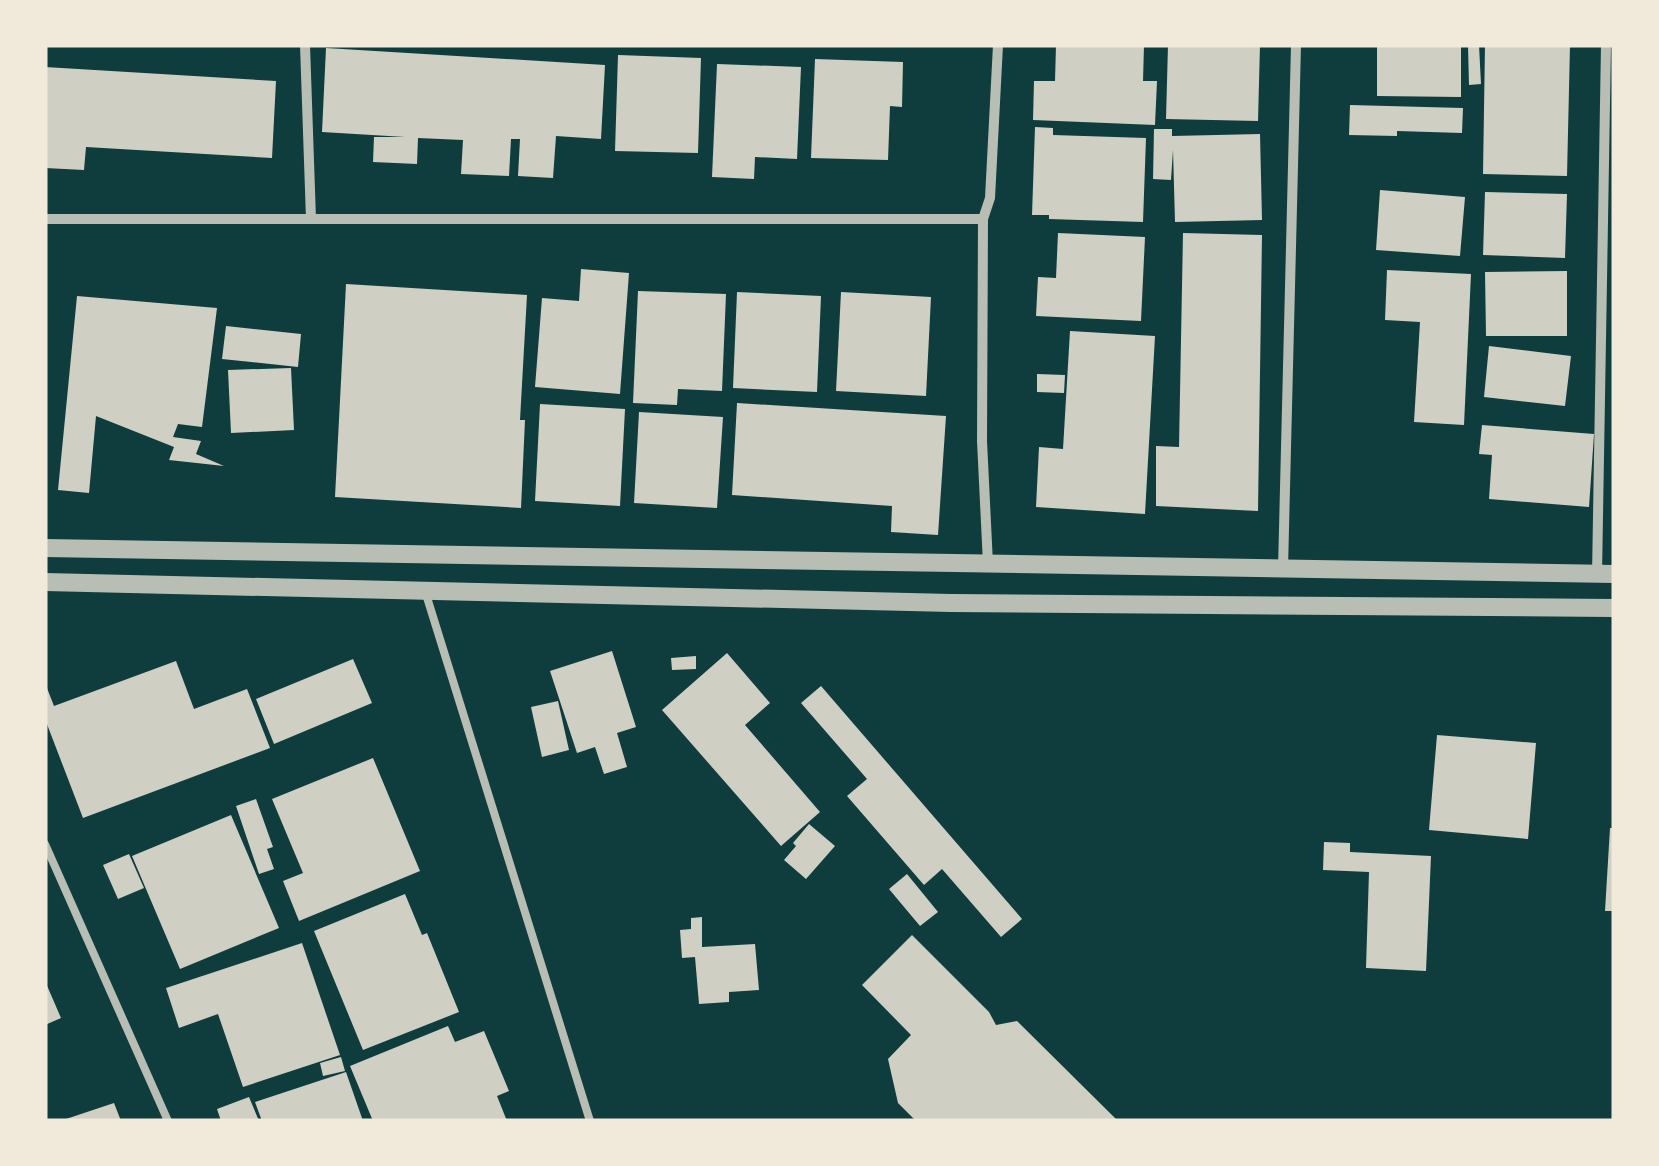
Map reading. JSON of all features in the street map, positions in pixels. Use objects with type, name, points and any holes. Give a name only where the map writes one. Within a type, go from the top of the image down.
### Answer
[{"type":"street","points":[[305,45],[310,219]]},
{"type":"street","points":[[988,564],[982,441],[983,220],[990,198],[998,45]]},
{"type":"street","points":[[1283,570],[1296,45]]},
{"type":"street","points":[[45,548],[1606,574],[1606,45]]},
{"type":"street","points":[[45,219],[983,220]]},
{"type":"street","points":[[45,582],[951,602],[1614,608]]},
{"type":"lane","points":[[425,590],[590,1121]]},
{"type":"lane","points":[[45,844],[168,1121]]},
{"type":"building","points":[[1056,45],[1144,45],[1143,81],[1157,81],[1155,125],[1033,120],[1034,81],[1055,81]]},
{"type":"building","points":[[1168,45],[1260,45],[1258,121],[1166,119]]},
{"type":"building","points":[[1377,45],[1461,45],[1461,97],[1377,96]]},
{"type":"building","points":[[1468,45],[1479,45],[1481,84],[1469,85]]},
{"type":"building","points":[[1485,45],[1570,45],[1567,176],[1483,174]]},
{"type":"building","points":[[326,48],[605,65],[601,139],[556,136],[553,178],[518,176],[520,139],[511,139],[509,176],[461,174],[463,140],[418,138],[417,164],[373,162],[374,137],[405,137],[322,132]]},
{"type":"building","points":[[618,55],[701,58],[698,153],[615,151]]},
{"type":"building","points":[[815,59],[903,62],[902,107],[890,106],[888,160],[811,158]]},
{"type":"building","points":[[717,64],[801,67],[797,159],[755,157],[754,179],[712,177]]},
{"type":"building","points":[[45,67],[276,81],[272,158],[86,147],[84,170],[45,168]]},
{"type":"building","points":[[1350,105],[1463,108],[1462,133],[1397,131],[1397,136],[1349,135]]},
{"type":"building","points":[[1035,127],[1053,128],[1053,135],[1146,138],[1143,222],[1032,215]]},
{"type":"building","points":[[1154,129],[1172,129],[1172,136],[1260,134],[1262,220],[1175,222],[1173,150],[1171,180],[1153,179]]},
{"type":"building","points":[[1380,190],[1465,197],[1460,256],[1376,250]]},
{"type":"building","points":[[1485,192],[1567,194],[1565,258],[1483,255]]},
{"type":"building","points":[[1058,233],[1145,237],[1141,321],[1036,316],[1038,277],[1056,278]]},
{"type":"building","points":[[1183,233],[1262,235],[1258,511],[1156,506],[1156,446],[1179,447]]},
{"type":"building","points":[[581,269],[629,273],[620,394],[535,387],[542,298],[579,301]]},
{"type":"building","points":[[1387,270],[1471,274],[1464,425],[1414,422],[1420,322],[1385,320]]},
{"type":"building","points":[[1567,271],[1567,336],[1486,336],[1485,272]]},
{"type":"building","points":[[346,284],[527,295],[520,420],[525,420],[521,508],[335,497]]},
{"type":"building","points":[[638,291],[726,294],[722,391],[678,389],[677,405],[633,403]]},
{"type":"building","points":[[737,292],[821,296],[817,392],[733,388]]},
{"type":"building","points":[[841,292],[931,297],[926,396],[836,391]]},
{"type":"building","points":[[77,296],[217,308],[202,427],[178,424],[173,437],[201,441],[196,454],[224,466],[169,460],[174,447],[96,416],[89,493],[58,490]]},
{"type":"building","points":[[226,326],[301,334],[298,367],[222,359]]},
{"type":"building","points":[[1070,331],[1155,336],[1145,514],[1036,507],[1039,447],[1063,449]]},
{"type":"building","points":[[1489,346],[1571,356],[1565,406],[1484,397]]},
{"type":"building","points":[[291,368],[294,430],[231,433],[228,370]]},
{"type":"building","points":[[1037,374],[1065,375],[1064,393],[1037,392]]},
{"type":"building","points":[[737,403],[946,416],[938,535],[891,532],[892,506],[732,495]]},
{"type":"building","points":[[540,404],[625,409],[620,506],[535,501]]},
{"type":"building","points":[[639,412],[723,417],[717,508],[634,503]]},
{"type":"building","points":[[1482,425],[1594,434],[1589,507],[1489,499],[1492,455],[1479,454]]},
{"type":"building","points":[[612,651],[636,727],[617,733],[627,767],[604,774],[595,747],[577,753],[550,671]]},
{"type":"building","points":[[727,653],[770,703],[745,725],[820,812],[781,846],[662,710]]},
{"type":"building","points":[[696,656],[696,669],[672,670],[671,658]]},
{"type":"building","points":[[353,659],[372,703],[274,744],[256,699]]},
{"type":"building","points":[[176,661],[194,709],[247,689],[270,748],[83,818],[45,719],[45,683],[54,706]]},
{"type":"building","points":[[821,686],[1022,919],[1001,937],[942,869],[924,885],[847,796],[867,779],[801,703]]},
{"type":"building","points":[[558,701],[569,750],[542,757],[531,707]]},
{"type":"building","points":[[1437,735],[1536,743],[1528,839],[1429,830]]},
{"type":"building","points":[[373,758],[420,871],[299,921],[283,881],[303,873],[272,799]]},
{"type":"building","points":[[256,799],[273,847],[267,849],[274,869],[259,874],[236,806]]},
{"type":"building","points":[[231,815],[279,928],[180,969],[132,856]]},
{"type":"building","points":[[809,824],[835,846],[806,879],[784,860]]},
{"type":"building","points":[[1610,828],[1614,828],[1614,911],[1605,911]]},
{"type":"building","points":[[1324,842],[1350,843],[1350,852],[1431,856],[1426,971],[1366,968],[1369,872],[1323,870]]},
{"type":"building","points":[[129,854],[144,888],[118,899],[103,865]]},
{"type":"building","points":[[907,874],[938,912],[920,926],[889,889]]},
{"type":"building","points":[[405,894],[422,935],[427,933],[459,1012],[363,1050],[314,931]]},
{"type":"building","points":[[702,917],[702,947],[755,944],[759,990],[729,992],[729,1002],[699,1004],[695,957],[682,958],[680,930],[691,929],[691,918]]},
{"type":"building","points":[[912,935],[989,1012],[996,1025],[1017,1021],[1118,1121],[916,1121],[898,1103],[888,1059],[911,1035],[862,985]]},
{"type":"building","points":[[302,943],[340,1055],[243,1087],[218,1014],[179,1028],[166,988]]},
{"type":"building","points":[[45,981],[61,1018],[45,1025]]},
{"type":"building","points":[[448,1026],[455,1042],[484,1031],[509,1091],[497,1096],[507,1121],[373,1121],[350,1066]]},
{"type":"building","points":[[341,1057],[345,1071],[323,1076],[320,1063]]},
{"type":"building","points":[[346,1072],[363,1121],[262,1121],[255,1102]]},
{"type":"building","points":[[249,1097],[259,1121],[221,1121],[217,1109]]},
{"type":"building","points":[[114,1103],[121,1121],[63,1121],[63,1120]]}]
